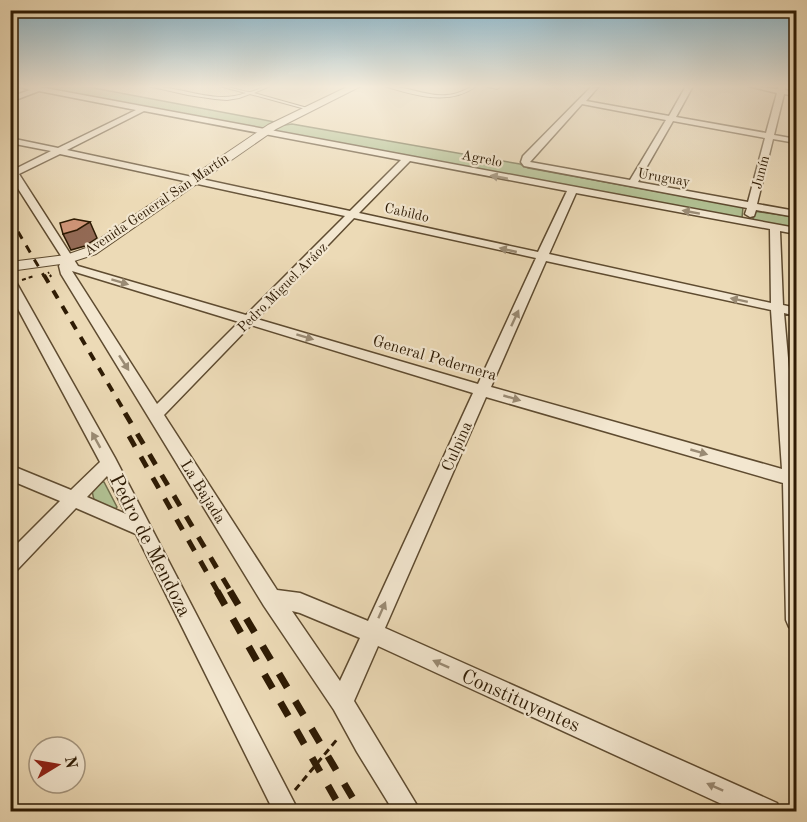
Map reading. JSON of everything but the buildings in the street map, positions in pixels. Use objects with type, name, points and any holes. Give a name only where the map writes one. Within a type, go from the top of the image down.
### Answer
[{"type":"street","points":[[12,170],[112,124]]},
{"type":"street","name":"Agrelo","points":[[222,124],[796,231]]},
{"type":"street","name":"Avenida General San Martín","points":[[10,267],[68,259],[91,251],[193,180],[280,124]]},
{"type":"street","name":"Uruguay","points":[[560,124],[526,158],[527,165],[796,214]]},
{"type":"street","points":[[632,185],[669,124]]},
{"type":"street","points":[[703,124],[796,141]]},
{"type":"street","name":"Junín","points":[[748,222],[772,124]]},
{"type":"street","name":"Cabildo","points":[[10,140],[796,312]]},
{"type":"street","name":"Pedro Miguel Aráoz","points":[[156,414],[407,159]]},
{"type":"street","name":"La Bajada","points":[[12,170],[68,259],[65,267],[67,274],[271,599],[342,702],[365,744],[409,812]]},
{"type":"street","name":"Culpina","points":[[342,702],[572,190]]},
{"type":"street","points":[[775,227],[777,308],[794,479],[796,620]]},
{"type":"street","name":"General Pedernera","points":[[68,259],[74,268],[481,390],[794,479]]},
{"type":"street","name":"Pedro de Mendoza","points":[[10,282],[15,301],[109,463],[285,808]]},
{"type":"street","points":[[10,564],[109,463]]},
{"type":"street","points":[[10,472],[143,529]]},
{"type":"street","name":"Constituyentes","points":[[271,599],[300,603],[372,633],[768,812]]},
{"type":"path","points":[[48,272],[51,277]]},
{"type":"path","points":[[31,277],[33,281]]},
{"type":"path","points":[[285,808],[353,720]]},
{"type":"green space","points":[[237,124],[271,124],[262,129]]},
{"type":"green space","points":[[294,124],[520,164],[528,168],[743,207],[742,218],[509,177],[270,130],[278,126]]},
{"type":"green space","points":[[753,211],[796,217],[796,229],[753,221]]},
{"type":"green space","points":[[99,482],[104,482],[117,507],[115,510],[94,500],[92,491]]},
{"type":"railway","points":[[10,218],[44,276]]},
{"type":"railway","points":[[44,275],[126,414]]},
{"type":"railway","points":[[125,413],[231,592]]},
{"type":"railway","points":[[129,436],[218,592]]},
{"type":"railway","points":[[217,591],[343,812]]},
{"type":"railway","points":[[230,591],[361,812]]}]
